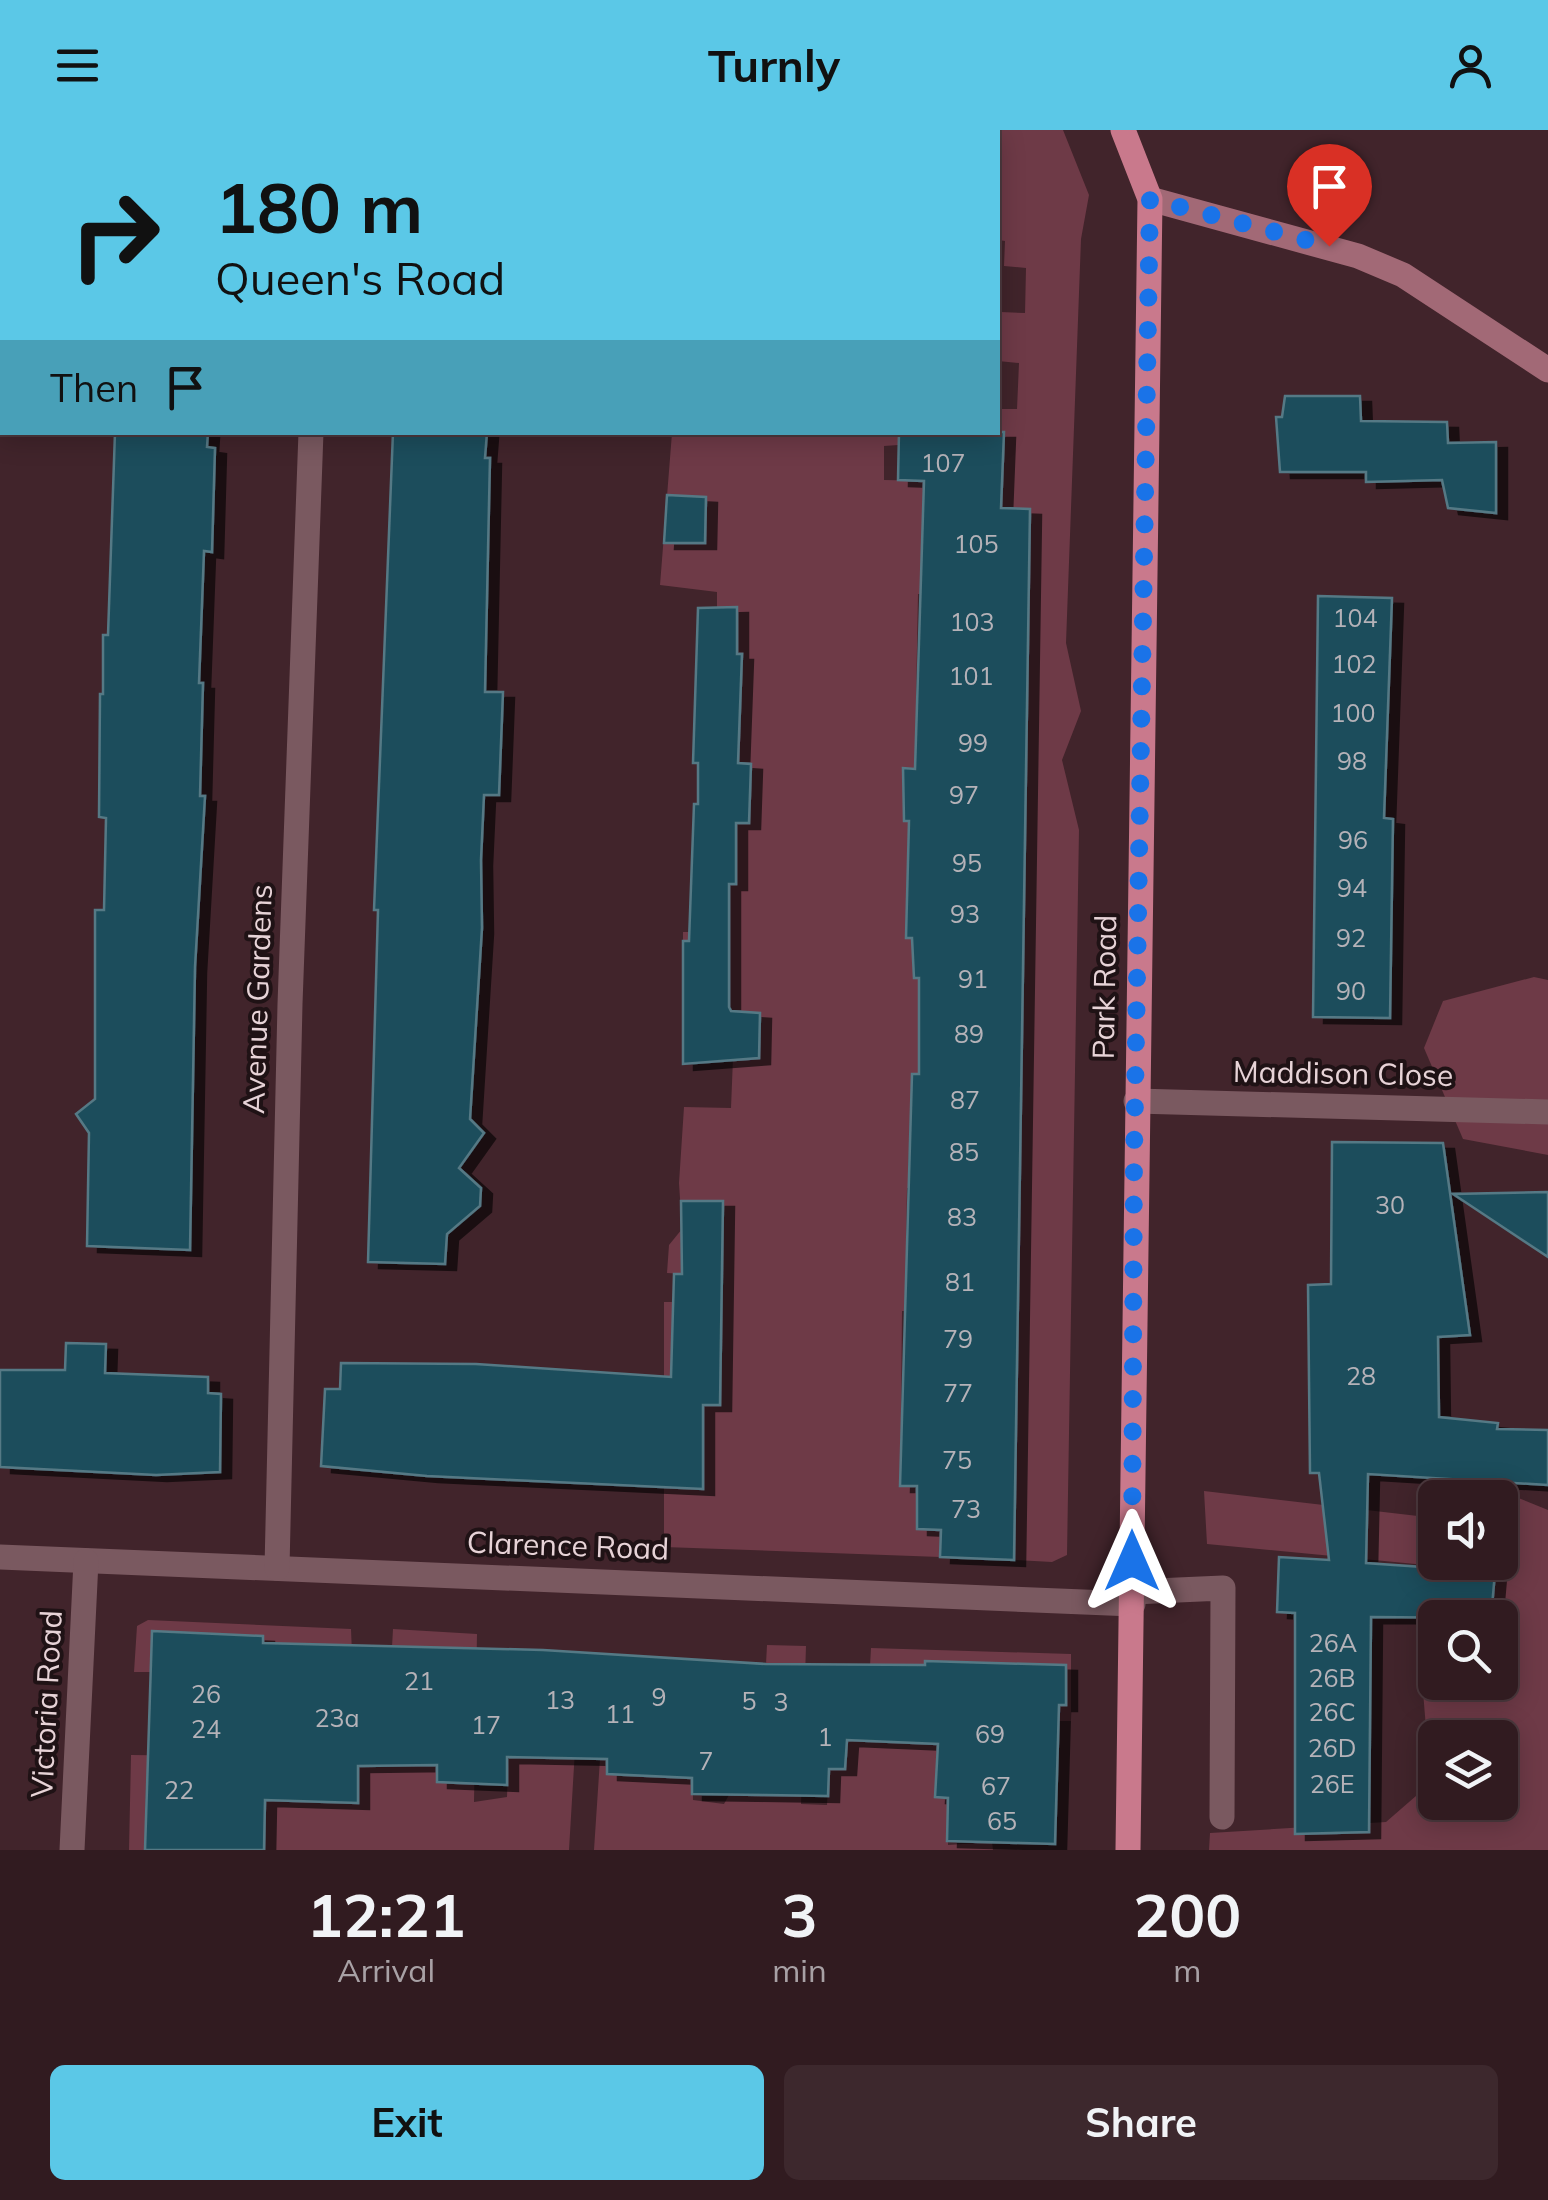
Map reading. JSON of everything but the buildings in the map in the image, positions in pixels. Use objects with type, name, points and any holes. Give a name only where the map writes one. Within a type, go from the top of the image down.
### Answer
[{"type":"main road","name":"Park Road","points":[[1123,130],[1150,199],[1128,1850]]},
{"type":"main road","points":[[1150,199],[1358,256],[1403,275],[1548,370]]},
{"type":"street","name":"Avenue Gardens","points":[[276,1568],[290,1004],[311,435]]},
{"type":"street","name":"Maddison Close","points":[[1136,1101],[1548,1112]]},
{"type":"street","name":"Clarence Road","points":[[0,1558],[1133,1598],[1223,1588],[1222,1817]]},
{"type":"street","name":"Victoria Road","points":[[72,1850],[86,1561]]},
{"type":"shaded area","points":[[1000,130],[1063,130],[1089,195],[1081,239],[1066,643],[1081,711],[1062,760],[1079,830],[1067,1555],[1052,1562],[1014,1560],[1014,1432],[901,1433],[900,1485],[917,1486],[917,1529],[941,1530],[940,1557],[664,1547],[664,1302],[720,1302],[719,1276],[667,1273],[669,1245],[682,1229],[679,1183],[684,1107],[731,1108],[733,1058],[759,1058],[760,1014],[731,1011],[731,1007],[684,1006],[683,985],[726,986],[726,942],[683,941],[683,932],[729,932],[729,884],[736,884],[736,839],[693,839],[698,822],[749,822],[751,765],[738,763],[740,709],[694,708],[698,648],[737,648],[737,608],[717,608],[717,592],[660,585],[672,435],[899,435],[898,445],[884,446],[884,480],[937,481],[937,500],[981,502],[981,482],[1002,482],[1002,409],[1017,409],[1019,363],[1000,361],[1001,312],[1025,313],[1026,268],[1004,266],[1005,241],[1000,240]],"holes":[[[918,594],[1026,594],[1025,707],[952,707],[951,702],[916,701]],[[921,714],[1025,717],[1024,824],[904,820],[903,769],[921,769]],[[951,833],[1025,836],[1023,942],[950,943],[949,939],[907,937],[910,837],[950,838]],[[913,951],[1020,952],[1019,1062],[919,1061],[919,1006],[940,1006],[940,979],[914,978]],[[947,1070],[1020,1073],[1019,1180],[908,1178],[912,1075],[946,1074]],[[907,1188],[1017,1191],[1014,1302],[941,1301],[941,1293],[906,1297],[906,1271],[912,1271],[912,1245],[906,1243]],[[902,1311],[1015,1313],[1014,1421],[901,1419]]]},
{"type":"shaded area","points":[[1534,977],[1548,980],[1548,1155],[1463,1139],[1424,1048],[1443,1001]]},
{"type":"shaded area","points":[[1204,1491],[1418,1516],[1418,1564],[1207,1544]]},
{"type":"shaded area","points":[[1518,1498],[1548,1510],[1548,1850],[1209,1850],[1210,1833],[1386,1822],[1418,1794],[1418,1820],[1518,1820],[1518,1720],[1425,1720],[1424,1700],[1518,1700],[1518,1600],[1427,1600],[1432,1580],[1518,1580]]},
{"type":"shaded area","points":[[148,1620],[351,1629],[358,1803],[359,1754],[392,1647],[393,1629],[477,1634],[474,1802],[507,1797],[510,1713],[523,1758],[564,1758],[577,1716],[569,1850],[264,1850],[265,1801],[213,1799],[162,1781],[146,1781],[145,1850],[129,1850],[131,1755],[212,1756],[216,1675],[263,1636],[152,1631],[150,1672],[134,1672],[137,1626]]},
{"type":"shaded area","points":[[767,1645],[806,1646],[801,1804],[827,1805],[829,1769],[845,1768],[848,1709],[870,1666],[871,1648],[1071,1654],[1071,1721],[1058,1721],[925,1661],[924,1715],[978,1746],[948,1798],[948,1845],[992,1842],[993,1850],[594,1850],[601,1744],[607,1744],[607,1774],[657,1775],[692,1722],[693,1800],[724,1804],[729,1795],[760,1795],[798,1665],[766,1664]]},
{"type":"route","points":[[1132,1561],[1134,1158],[1150,199],[1329,246]]}]
